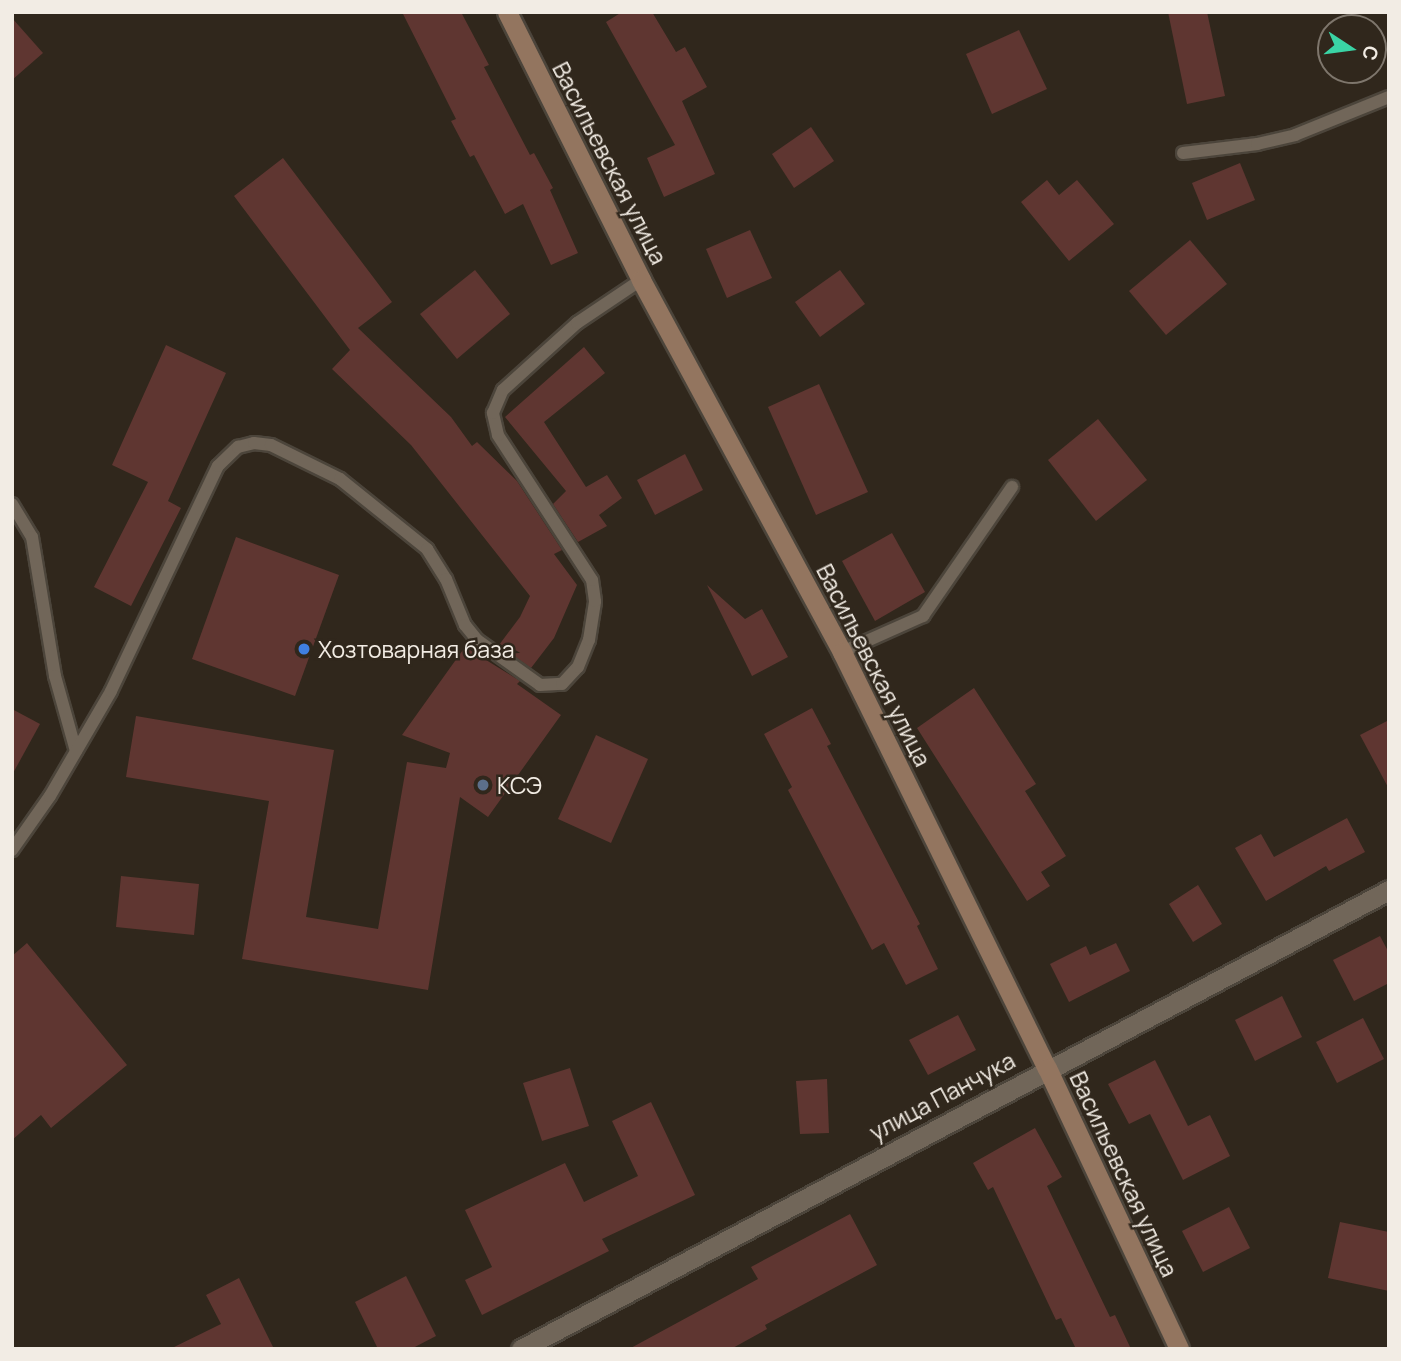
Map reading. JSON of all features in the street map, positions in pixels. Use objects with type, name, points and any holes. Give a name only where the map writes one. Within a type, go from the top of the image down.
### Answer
[{"type":"main road","name":"Васильевская улица","points":[[507,12],[641,280],[842,652],[1047,1068],[1179,1349]]},
{"type":"street","name":"улица Панчука","points":[[521,1349],[1047,1068],[1389,890]]},
{"type":"lane","points":[[1183,153],[1257,144],[1295,135],[1389,97]]},
{"type":"lane","points":[[12,850],[50,796],[111,691],[218,467],[238,447],[254,443],[271,445],[340,479],[408,530],[427,549],[446,579],[465,625],[477,640],[540,685],[562,684],[578,667],[589,640],[594,601],[592,580],[498,435],[493,413],[503,390],[577,323],[641,280]]},
{"type":"lane","points":[[842,652],[923,616],[1012,487]]},
{"type":"lane","points":[[12,504],[32,537],[55,676],[76,751]]},
{"type":"building","points":[[402,12],[461,12],[489,65],[484,67],[530,155],[534,153],[553,188],[550,190],[578,253],[551,265],[523,204],[505,214],[474,155],[470,157],[451,121],[456,119]]},
{"type":"building","points":[[622,12],[652,12],[676,52],[685,47],[707,87],[682,101],[715,174],[664,197],[647,158],[675,145],[606,22]]},
{"type":"building","points":[[1168,12],[1207,12],[1225,96],[1187,104]]},
{"type":"building","points":[[12,18],[43,53],[12,80]]},
{"type":"building","points":[[1019,30],[1047,89],[992,114],[966,54]]},
{"type":"building","points":[[811,127],[834,161],[794,188],[772,154]]},
{"type":"building","points":[[283,158],[392,302],[358,328],[451,417],[472,446],[477,442],[517,481],[562,550],[554,554],[577,585],[554,638],[531,668],[499,645],[520,617],[530,596],[411,445],[332,369],[350,350],[234,196]]},
{"type":"building","points":[[1240,163],[1255,200],[1207,220],[1192,183]]},
{"type":"building","points":[[1047,180],[1059,195],[1077,180],[1114,224],[1069,261],[1021,202]]},
{"type":"building","points":[[750,230],[772,278],[727,298],[706,249]]},
{"type":"building","points":[[1190,240],[1227,284],[1166,335],[1129,291]]},
{"type":"building","points":[[475,270],[510,314],[457,359],[420,314]]},
{"type":"building","points":[[840,270],[865,304],[820,337],[795,302]]},
{"type":"building","points":[[166,345],[226,373],[168,501],[181,508],[131,606],[94,587],[148,482],[112,465]]},
{"type":"building","points":[[584,347],[605,373],[544,422],[586,487],[607,475],[622,498],[599,515],[607,526],[578,542],[553,504],[566,491],[505,417]]},
{"type":"building","points":[[819,384],[868,492],[816,515],[768,407]]},
{"type":"building","points":[[1098,419],[1147,480],[1096,521],[1048,460]]},
{"type":"building","points":[[685,454],[703,490],[655,515],[637,480]]},
{"type":"building","points":[[892,533],[925,592],[875,621],[842,561]]},
{"type":"building","points":[[236,537],[339,575],[295,696],[192,659]]},
{"type":"building","points":[[707,585],[745,619],[762,609],[788,657],[752,676]]},
{"type":"building","points":[[465,647],[520,681],[517,684],[561,715],[488,817],[460,797],[428,990],[242,959],[269,801],[126,777],[136,716],[334,750],[306,917],[378,929],[407,762],[446,768],[450,753],[402,735]]},
{"type":"building","points":[[974,688],[1036,784],[1025,791],[1066,856],[1041,872],[1050,886],[1027,901],[917,728]]},
{"type":"building","points":[[812,708],[831,744],[827,746],[920,924],[917,926],[938,969],[906,985],[884,943],[872,950],[788,790],[792,787],[764,734]]},
{"type":"building","points":[[12,709],[40,724],[12,775]]},
{"type":"building","points":[[1389,720],[1389,789],[1360,735]]},
{"type":"building","points":[[596,735],[648,759],[611,843],[558,819]]},
{"type":"building","points":[[1347,818],[1365,852],[1329,871],[1326,866],[1266,901],[1235,848],[1261,834],[1274,857]]},
{"type":"building","points":[[121,876],[199,884],[194,935],[116,927]]},
{"type":"building","points":[[1198,885],[1222,924],[1193,942],[1169,904]]},
{"type":"building","points":[[1380,936],[1389,953],[1389,983],[1354,1001],[1333,960]]},
{"type":"building","points":[[27,943],[127,1065],[51,1128],[41,1115],[12,1140],[12,956]]},
{"type":"building","points":[[1116,943],[1130,971],[1069,1002],[1050,964],[1086,946],[1090,955]]},
{"type":"building","points":[[1282,996],[1302,1037],[1255,1061],[1235,1020]]},
{"type":"building","points":[[958,1015],[976,1050],[928,1075],[909,1040]]},
{"type":"building","points":[[1363,1018],[1384,1059],[1337,1083],[1316,1042]]},
{"type":"building","points":[[1155,1060],[1188,1126],[1210,1115],[1230,1156],[1183,1180],[1150,1114],[1129,1124],[1108,1084]]},
{"type":"building","points":[[570,1068],[589,1126],[542,1141],[523,1083]]},
{"type":"building","points":[[827,1079],[829,1133],[800,1134],[796,1081]]},
{"type":"building","points":[[651,1102],[695,1195],[602,1239],[609,1251],[482,1315],[465,1280],[492,1267],[465,1210],[565,1163],[584,1202],[638,1176],[612,1121]]},
{"type":"building","points":[[1035,1128],[1062,1177],[1047,1186],[1110,1317],[1115,1315],[1131,1349],[1076,1349],[1061,1318],[1056,1320],[993,1187],[988,1190],[973,1163]]},
{"type":"building","points":[[1229,1207],[1250,1248],[1203,1272],[1182,1231]]},
{"type":"building","points":[[850,1214],[877,1265],[765,1325],[767,1329],[731,1349],[629,1349],[758,1279],[751,1267]]},
{"type":"building","points":[[1340,1222],[1389,1232],[1389,1291],[1328,1278]]},
{"type":"building","points":[[406,1276],[436,1336],[411,1349],[378,1349],[355,1302]]},
{"type":"building","points":[[239,1278],[274,1349],[170,1349],[221,1324],[206,1295]]},
{"type":"place","name":"Хозтоварная база","points":[[304,649]]},
{"type":"place","name":"КСЭ","points":[[483,785]]}]
